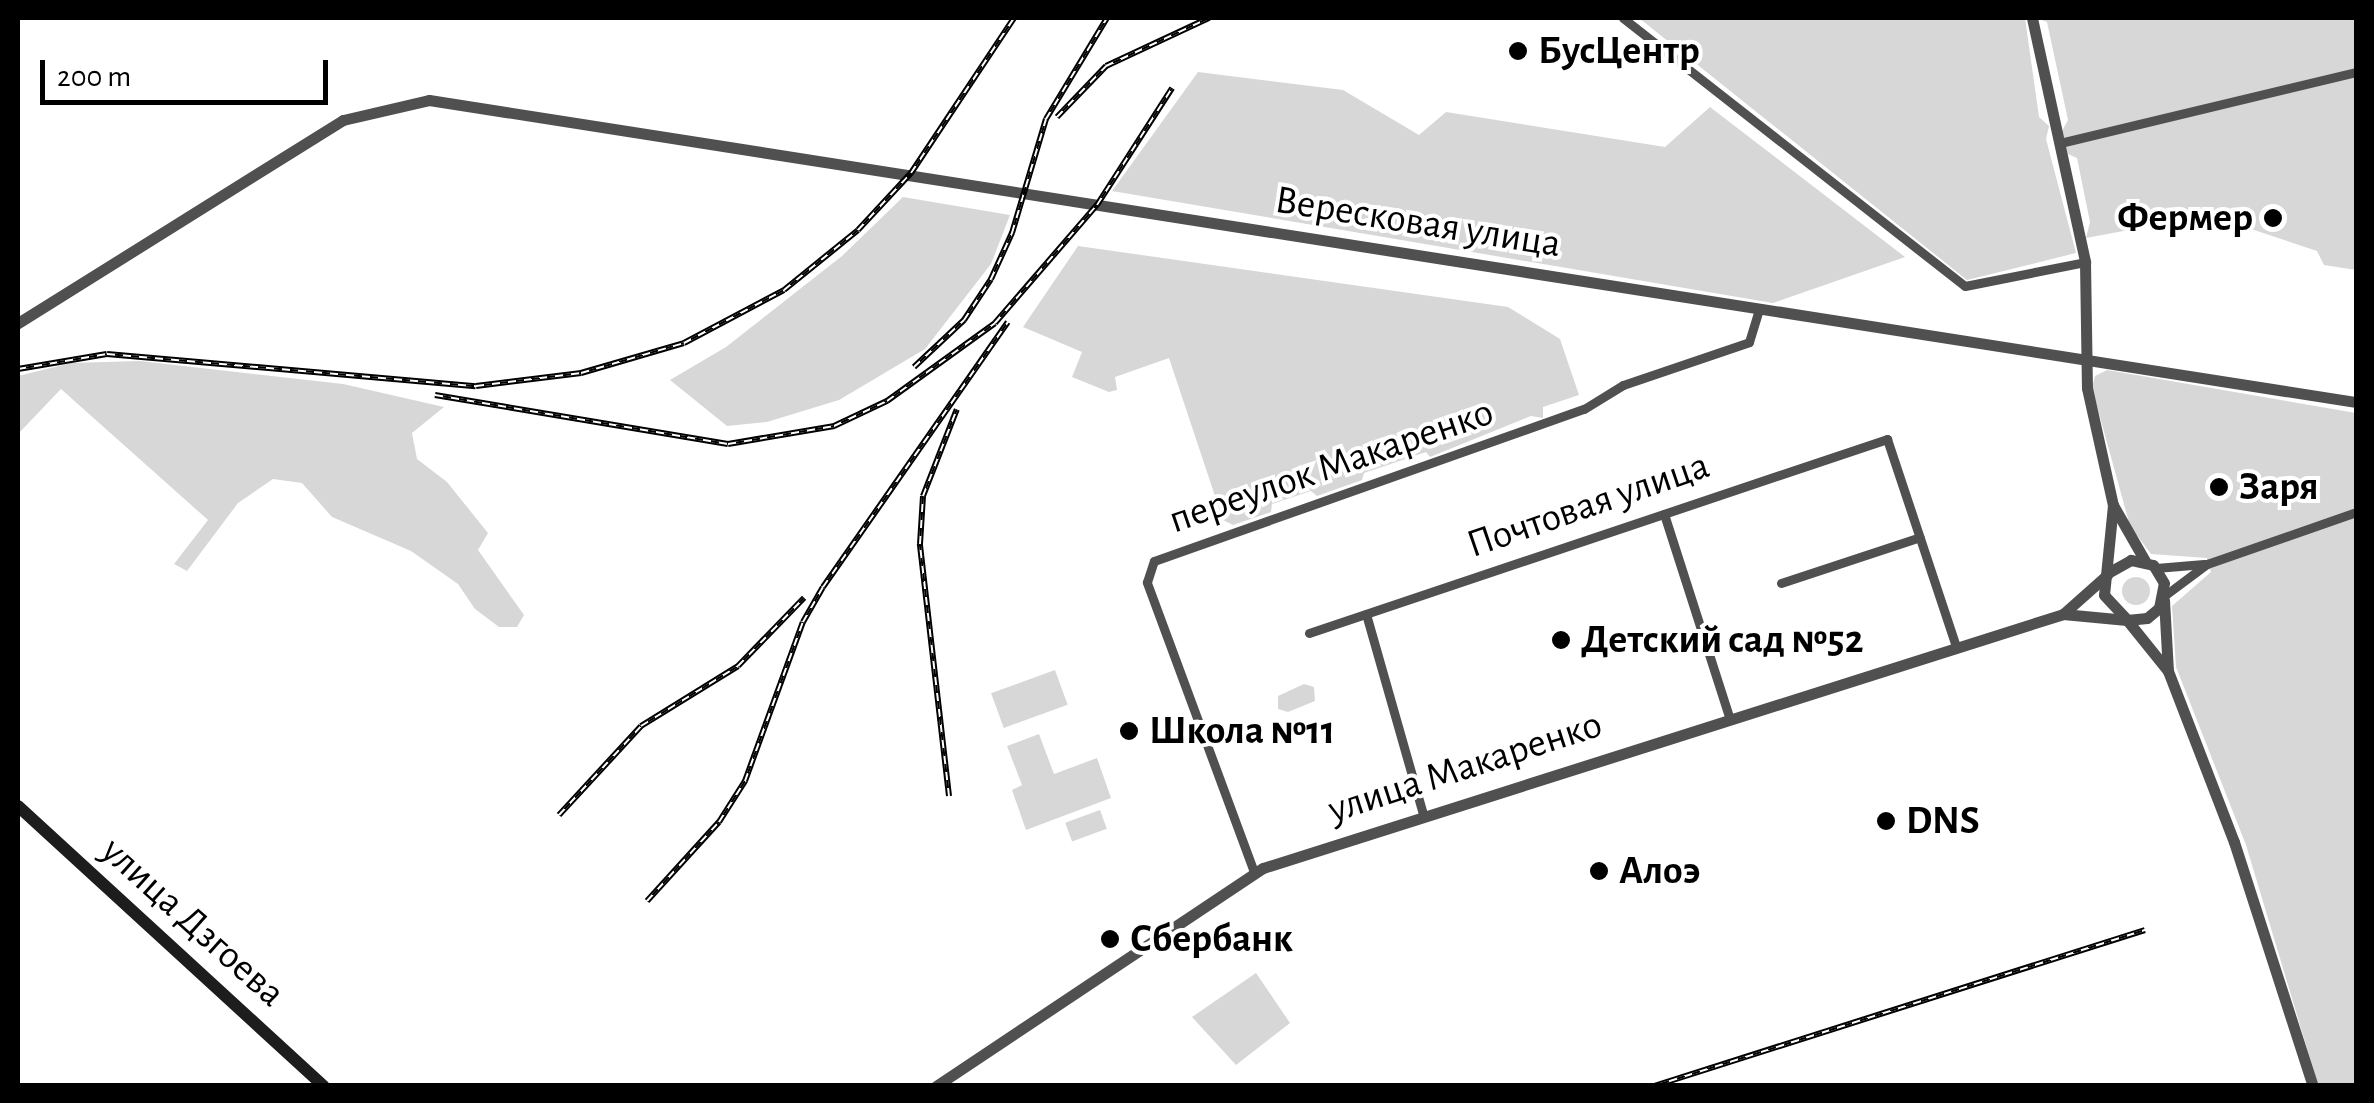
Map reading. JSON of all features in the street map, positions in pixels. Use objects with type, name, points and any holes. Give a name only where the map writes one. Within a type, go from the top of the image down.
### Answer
[{"type":"main road","name":"улица Дзгоева","points":[[18,806],[324,1086]]},
{"type":"street","points":[[1622,18],[1965,286],[2085,262]]},
{"type":"street","points":[[2032,18],[2085,262],[2084,360],[2113,505],[2108,605],[2127,620],[2168,671],[2234,842],[2313,1086]]},
{"type":"street","points":[[2060,143],[2356,72]]},
{"type":"street","name":"Вересковая улица","points":[[18,324],[343,120],[391,105],[470,102],[2356,402]]},
{"type":"street","name":"переулок Макаренко","points":[[1254,872],[1147,582],[1154,561],[1584,409],[1623,385],[1749,342],[1760,310]]},
{"type":"street","name":"Почтовая улица","points":[[1310,632],[1888,439],[1920,538]]},
{"type":"street","points":[[2113,505],[2150,565],[2164,598],[2168,671]]},
{"type":"street","points":[[2108,574],[2126,561],[2150,565],[2207,564],[2356,512]]},
{"type":"street","points":[[1664,514],[1729,716]]},
{"type":"street","points":[[1781,583],[1920,538],[1956,646]]},
{"type":"street","points":[[2127,620],[2152,616],[2164,598],[2207,564]]},
{"type":"street","name":"улица Макаренко","points":[[2063,614],[2108,574]]},
{"type":"street","points":[[1366,614],[1423,814]]},
{"type":"street","name":"улица Макаренко","points":[[936,1086],[1254,872],[1729,716],[2063,614],[2127,620]]},
{"type":"shaded area","points":[[1639,18],[2025,18],[2039,117],[2049,126],[2046,139],[2076,253],[1967,280]]},
{"type":"shaded area","points":[[2037,18],[2356,18],[2356,270],[2324,265],[2317,251],[2209,215],[2086,238],[2090,222],[2077,158],[2068,154],[2062,131],[2068,120],[2047,22]]},
{"type":"shaded area","points":[[1198,72],[1343,90],[1419,135],[1446,112],[1665,147],[1710,107],[1905,257],[1773,303],[1112,191]]},
{"type":"shaded area","points":[[903,197],[1010,215],[991,264],[925,349],[839,400],[767,422],[727,426],[670,380],[726,347],[842,256]]},
{"type":"shaded area","points":[[1078,246],[1508,307],[1560,339],[1579,395],[1543,407],[1543,418],[1531,416],[1430,457],[1426,452],[1364,473],[1362,480],[1317,496],[1311,491],[1272,504],[1271,512],[1233,525],[1223,520],[1169,358],[1115,377],[1117,390],[1109,392],[1072,377],[1082,352],[1023,327]]},
{"type":"shaded area","points":[[140,361],[343,384],[444,407],[412,433],[417,459],[447,482],[488,533],[478,550],[524,615],[517,627],[499,627],[475,609],[458,584],[411,551],[332,517],[302,483],[273,479],[238,503],[187,571],[174,564],[208,520],[61,389],[18,434],[18,376],[71,363]]},
{"type":"shaded area","points":[[2107,370],[2356,413],[2356,1085],[2318,1085],[2246,845],[2176,667],[2172,606],[2211,572],[2207,558],[2151,554],[2130,526],[2092,388],[2095,376]]},
{"type":"shaded area","points":[[2136,577],[2146,581],[2150,591],[2146,601],[2136,605],[2126,601],[2122,591],[2126,581]]},
{"type":"shaded area","points":[[1055,670],[1068,705],[1004,728],[991,693]]},
{"type":"shaded area","points":[[1304,684],[1314,687],[1315,701],[1288,712],[1278,709],[1278,696]]},
{"type":"shaded area","points":[[1039,734],[1054,774],[1097,758],[1111,798],[1026,830],[1012,790],[1022,785],[1007,746]]},
{"type":"shaded area","points":[[1100,810],[1107,829],[1072,841],[1065,823]]},
{"type":"shaded area","points":[[1256,973],[1290,1023],[1236,1065],[1192,1017]]},
{"type":"railway","points":[[18,369],[107,354],[476,386],[581,373],[684,343],[784,290],[858,230],[911,173],[1014,18]]},
{"type":"railway","points":[[914,367],[964,320],[991,279],[1012,233],[1046,119],[1107,18]]},
{"type":"railway","points":[[1057,117],[1106,66],[1209,18]]},
{"type":"railway","points":[[435,395],[728,444],[834,426],[887,401],[995,323],[1097,205],[1172,88]]},
{"type":"railway","points":[[647,901],[719,822],[745,781],[803,622],[823,587],[1008,322]]},
{"type":"railway","points":[[949,796],[920,544],[923,496],[957,409]]},
{"type":"railway","points":[[559,815],[641,726],[738,666],[804,598]]},
{"type":"railway","points":[[1654,1086],[2145,930]]},
{"type":"place","name":"БусЦентр","points":[[1518,51]]},
{"type":"place","name":"Фермер","points":[[2273,218]]},
{"type":"place","name":"Заря","points":[[2219,487]]},
{"type":"place","name":"Детский сад №52","points":[[1561,640]]},
{"type":"place","name":"Школа №11","points":[[1129,731]]},
{"type":"place","name":"DNS","points":[[1886,821]]},
{"type":"place","name":"Алоэ","points":[[1599,871]]},
{"type":"place","name":"Сбербанк","points":[[1110,939]]}]
